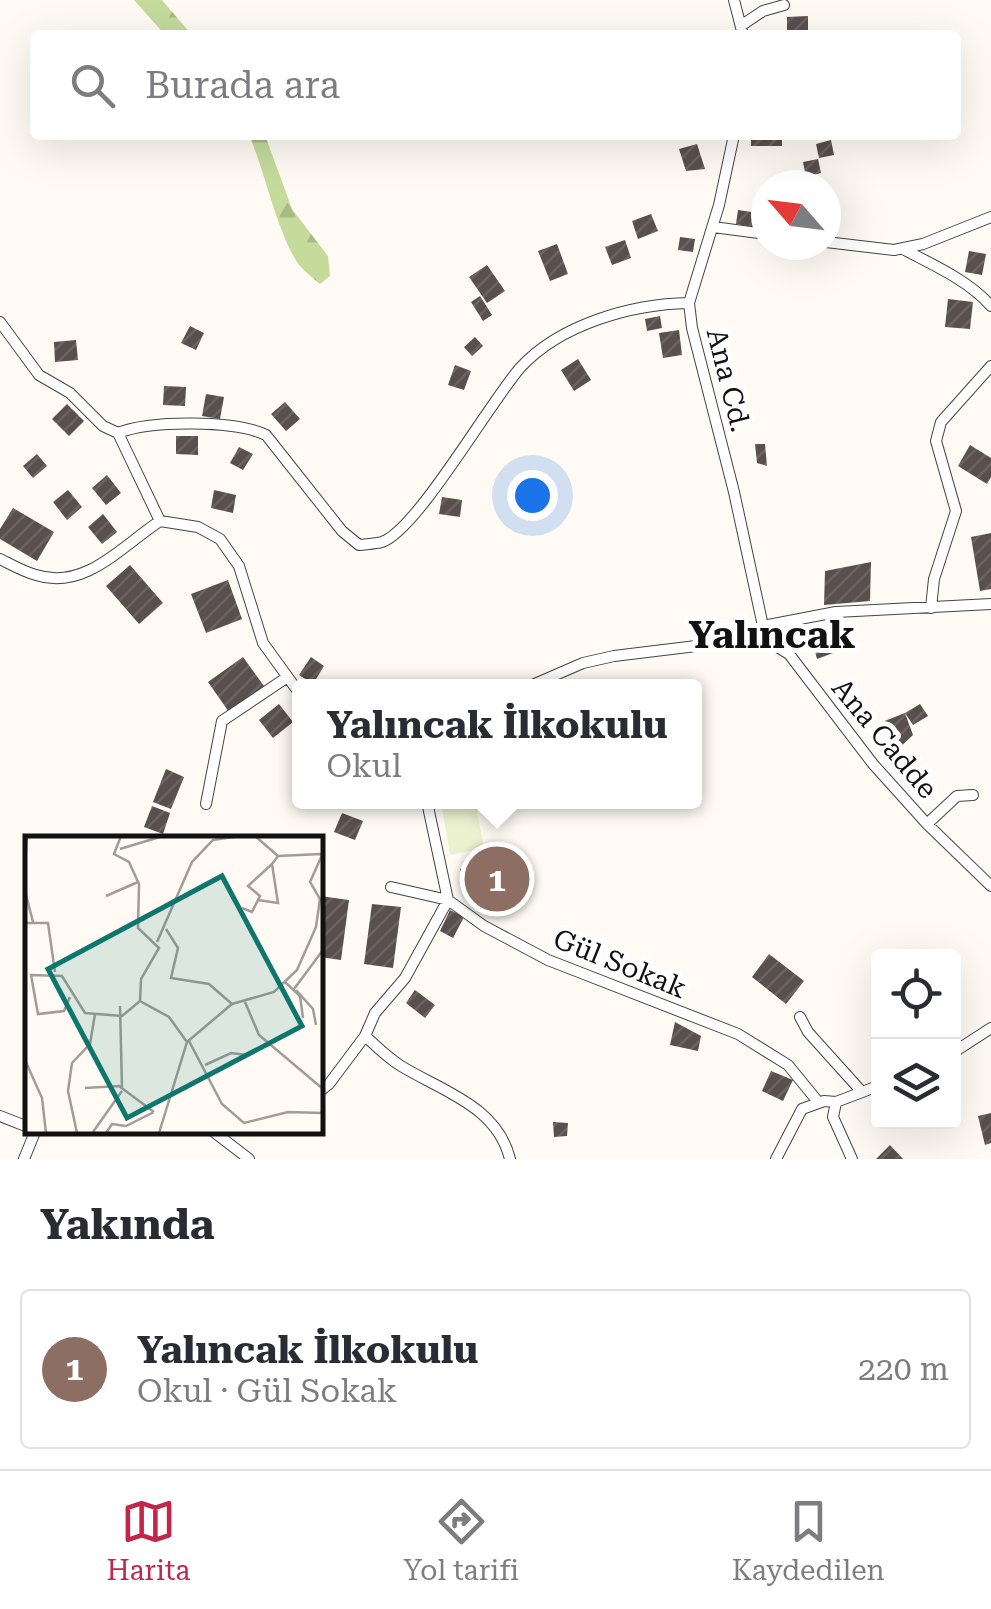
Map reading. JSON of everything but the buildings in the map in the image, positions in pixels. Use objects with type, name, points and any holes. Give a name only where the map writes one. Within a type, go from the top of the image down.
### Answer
[{"type":"street","points":[[734,0],[742,30],[763,11],[784,5]]},
{"type":"street","name":"Ana Cd.","points":[[733,140],[713,227],[689,303],[762,632]]},
{"type":"street","points":[[841,244],[894,250],[923,244],[991,217]]},
{"type":"street","points":[[713,227],[751,232]]},
{"type":"street","points":[[902,248],[959,280],[991,306]]},
{"type":"street","points":[[118,433],[135,426],[170,424],[248,426],[266,436],[342,531],[359,545],[385,542],[415,513],[523,365],[564,335],[610,316],[654,304],[689,303]]},
{"type":"street","points":[[0,322],[39,375],[70,392],[104,426],[118,433],[160,520]]},
{"type":"street","points":[[931,608],[934,579],[956,510],[936,441],[941,422],[991,366]]},
{"type":"street","points":[[0,559],[37,576],[78,576],[104,562],[160,520],[198,527],[220,539],[239,566],[263,643],[292,685]]},
{"type":"street","points":[[546,679],[584,663],[614,656],[738,640],[836,612],[991,604]]},
{"type":"street","name":"Ana Cadde","points":[[762,632],[789,654],[872,764],[991,886]]},
{"type":"street","points":[[206,804],[222,720],[286,678]]},
{"type":"street","points":[[927,824],[957,796],[973,795]]},
{"type":"street","points":[[322,1089],[365,1036],[375,1013],[405,978],[448,900],[428,809]]},
{"type":"street","name":"Gül Sokak","points":[[391,887],[448,900],[484,926],[548,960],[738,1034],[788,1066],[819,1103]]},
{"type":"street","points":[[800,1018],[862,1092]]},
{"type":"street","points":[[961,1047],[991,1028]]},
{"type":"street","points":[[365,1036],[398,1064],[482,1112],[506,1144],[510,1159]]},
{"type":"street","points":[[776,1159],[802,1109],[871,1089]]},
{"type":"street","points":[[836,1102],[833,1117],[852,1159]]},
{"type":"street","points":[[0,1116],[25,1126]]},
{"type":"street","points":[[24,1159],[34,1134]]},
{"type":"street","points":[[217,1134],[250,1159]]},
{"type":"green space","points":[[134,0],[162,0],[188,30],[161,30]]},
{"type":"green space","points":[[251,140],[267,140],[292,209],[328,256],[330,276],[320,284],[299,265],[290,249]]},
{"type":"green space","points":[[442,809],[476,809],[484,848],[450,855]]},
{"type":"place","name":"Yalıncak İlkokulu","points":[[497,879]]},
{"type":"district","name":"Yalıncak","points":[[772,635]]}]
